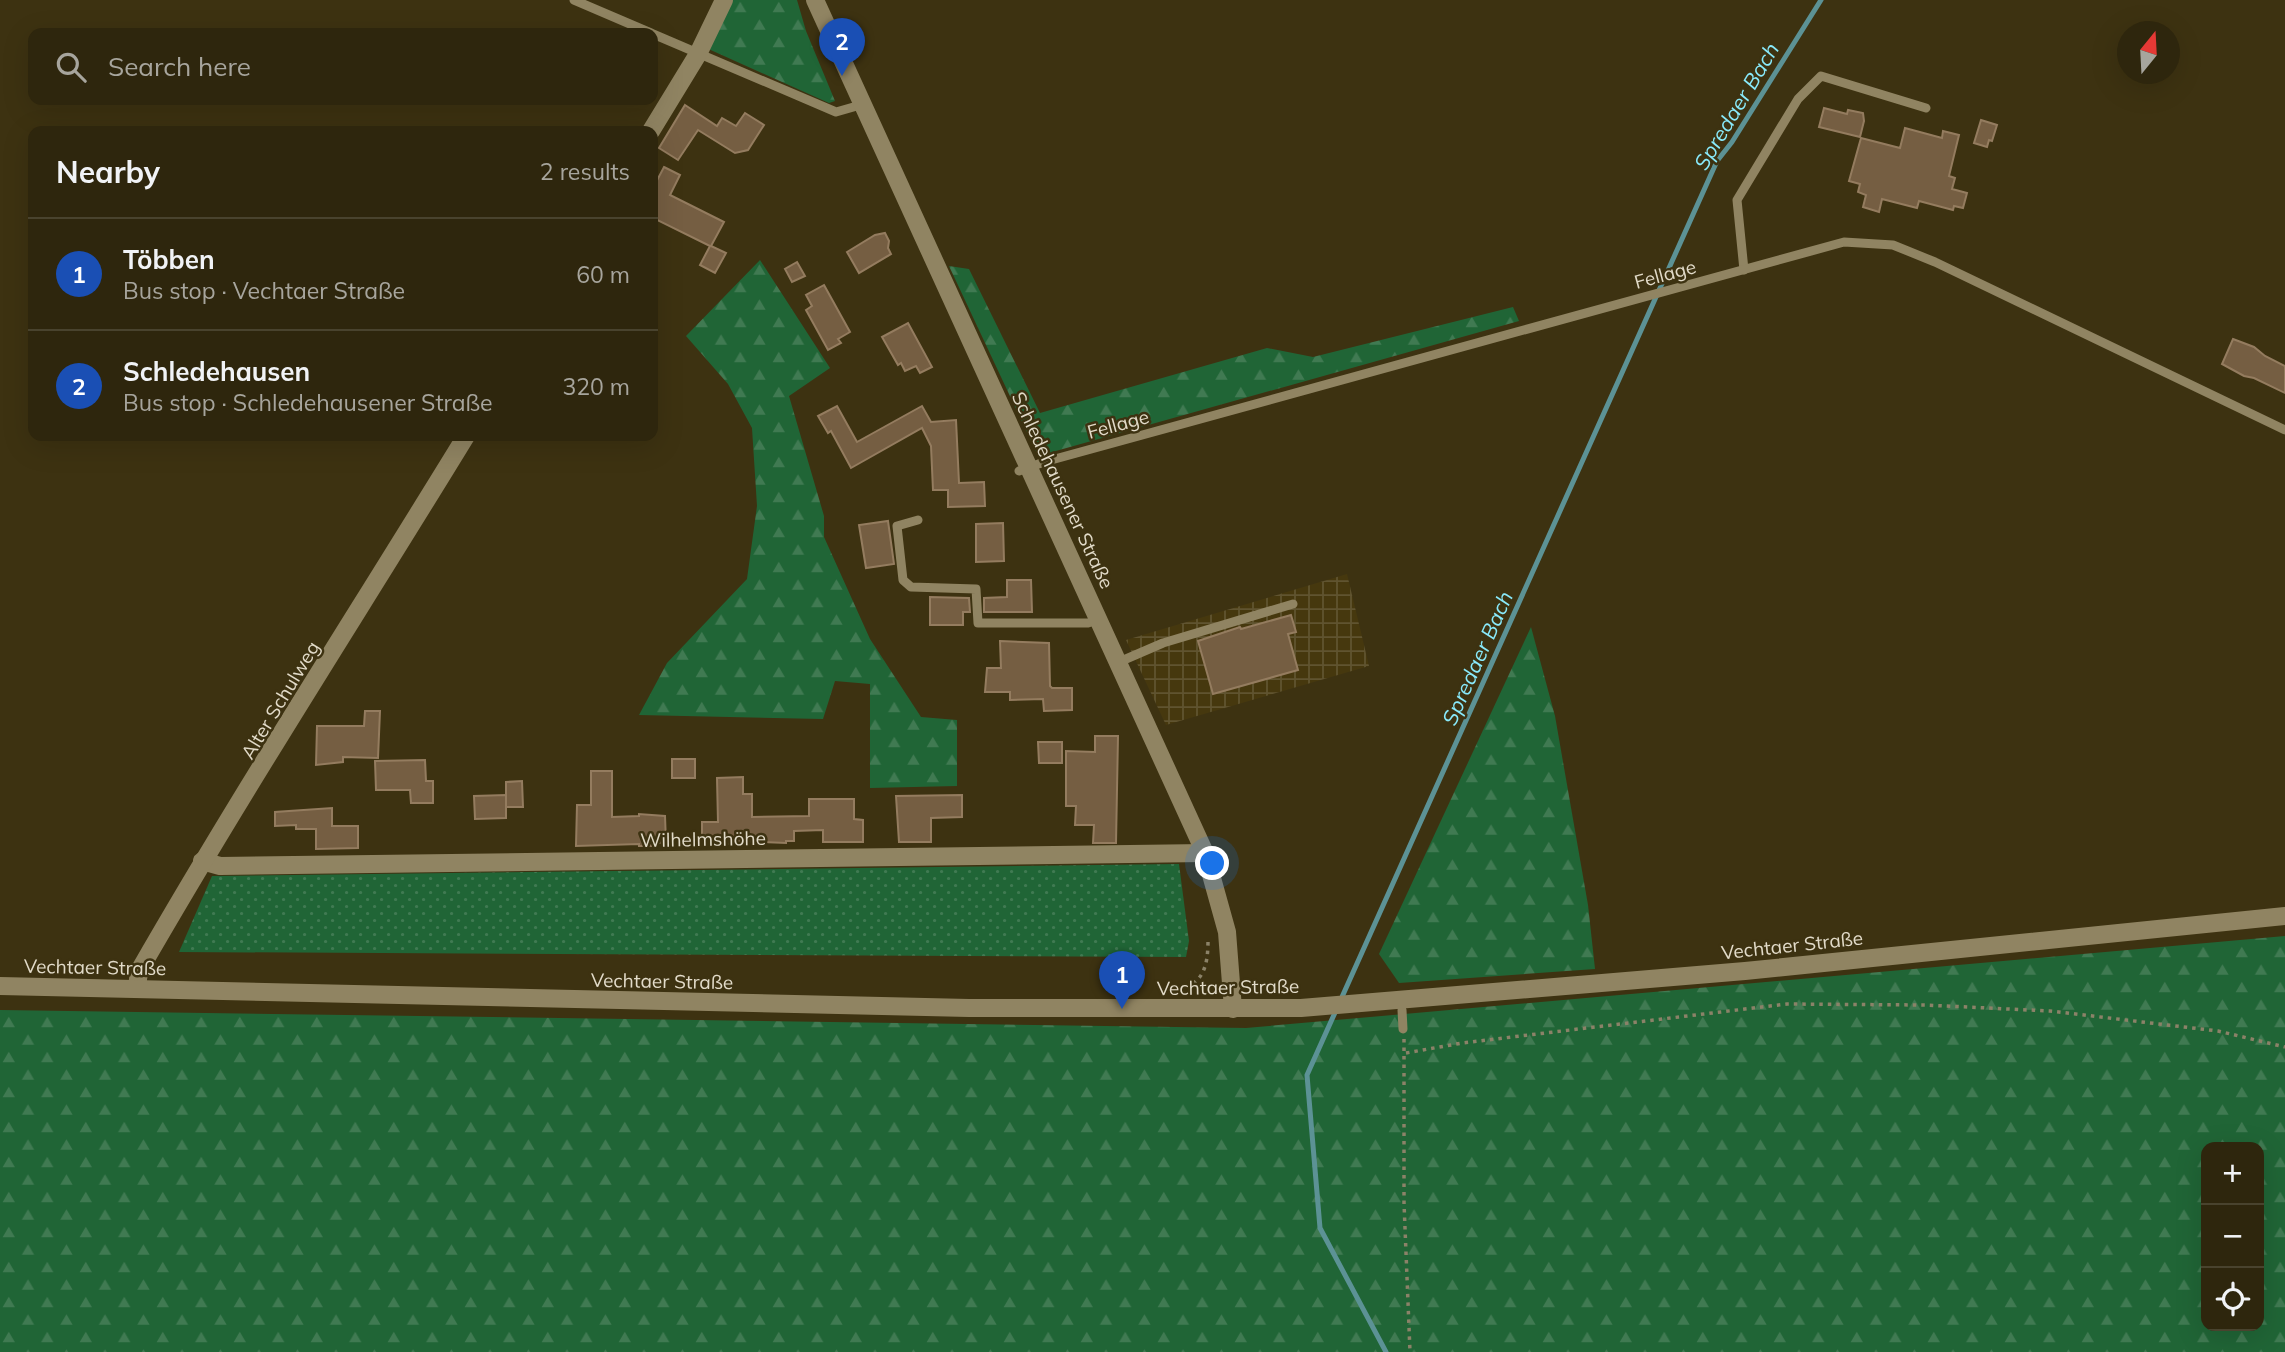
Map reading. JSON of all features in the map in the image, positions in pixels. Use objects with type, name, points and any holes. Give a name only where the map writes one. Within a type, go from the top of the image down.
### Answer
[{"type":"street","points":[[654,126],[698,54],[724,0]]},
{"type":"street","name":"Schledehausener Straße","points":[[815,0],[864,104],[1025,469],[1100,619],[1205,853],[1227,932],[1233,1009]]},
{"type":"street","name":"Alter Schulweg","points":[[137,988],[138,971],[202,861],[252,785],[463,441]]},
{"type":"street","name":"Wilhelmshöhe","points":[[202,861],[220,866],[1205,853]]},
{"type":"street","name":"Vechtaer Straße","points":[[0,986],[969,1009],[1301,1008],[1745,971],[2285,916]]},
{"type":"lane","points":[[573,0],[638,28]]},
{"type":"lane","points":[[658,37],[836,112],[864,104]]},
{"type":"lane","points":[[1744,270],[1737,200],[1798,99],[1821,76],[1926,108]]},
{"type":"lane","name":"Fellage","points":[[1025,469],[1844,242],[1893,245],[1935,262],[2285,430]]},
{"type":"lane","points":[[918,520],[897,526],[903,580],[911,587],[976,589],[978,623],[1088,623],[1100,619]]},
{"type":"lane","points":[[1119,662],[1163,643],[1293,604]]},
{"type":"lane","points":[[1402,1010],[1404,1029]]},
{"type":"path","points":[[1406,1053],[1462,1043],[1787,1004],[1925,1005],[2050,1011],[2218,1031],[2285,1047]]},
{"type":"path","points":[[1404,1029],[1404,1203],[1410,1352]]},
{"type":"shaded area","points":[[1347,574],[1369,666],[1166,725],[1126,640]]},
{"type":"green space","points":[[730,0],[797,0],[806,31],[835,101],[829,103],[704,47]]},
{"type":"green space","points":[[760,260],[830,368],[789,396],[824,516],[824,537],[870,639],[921,717],[957,720],[957,786],[870,788],[870,684],[835,681],[823,719],[639,715],[667,663],[747,579],[757,506],[752,428],[728,384],[686,336]]},
{"type":"green space","points":[[949,266],[969,269],[1040,413],[1267,348],[1313,357],[1513,307],[1519,321],[1038,456]]},
{"type":"green space","points":[[1531,627],[1555,716],[1588,905],[1595,969],[1399,983],[1379,954]]},
{"type":"green space","points":[[1179,864],[1189,941],[1186,957],[179,952],[212,876]]},
{"type":"green space","points":[[2285,936],[2285,1352],[0,1352],[0,1010],[1246,1028]]},
{"type":"building","points":[[685,105],[717,126],[722,118],[736,126],[745,113],[764,125],[748,150],[735,153],[698,130],[678,160],[659,148]]},
{"type":"building","points":[[1824,108],[1847,114],[1848,110],[1863,113],[1860,137],[1819,127]]},
{"type":"building","points":[[1981,120],[1997,125],[1987,147],[1974,143]]},
{"type":"building","points":[[1905,128],[1942,138],[1943,131],[1959,135],[1949,176],[1955,178],[1952,189],[1967,193],[1963,208],[1954,206],[1953,210],[1919,201],[1917,208],[1882,199],[1879,212],[1863,207],[1866,195],[1858,192],[1860,184],[1849,181],[1861,138],[1900,148]]},
{"type":"building","points":[[664,167],[680,175],[670,195],[724,222],[711,246],[726,253],[715,273],[700,265],[710,246],[658,220],[658,178]]},
{"type":"building","points":[[885,233],[891,254],[859,273],[847,252],[875,235]]},
{"type":"building","points":[[797,262],[805,276],[792,282],[785,269]]},
{"type":"building","points":[[824,285],[850,332],[838,339],[841,343],[828,350],[806,310],[812,306],[806,295]]},
{"type":"building","points":[[908,323],[932,367],[920,373],[916,366],[905,371],[901,363],[898,365],[882,337]]},
{"type":"building","points":[[2233,339],[2254,347],[2285,366],[2285,393],[2222,364]]},
{"type":"building","points":[[837,406],[857,442],[922,406],[931,422],[956,420],[959,483],[984,482],[985,506],[948,507],[948,490],[933,490],[931,446],[922,428],[851,468],[831,431],[828,433],[818,416]]},
{"type":"building","points":[[888,521],[894,564],[866,568],[859,525]]},
{"type":"building","points":[[1003,523],[1004,561],[976,562],[976,524]]},
{"type":"building","points":[[1007,580],[1031,580],[1032,612],[984,612],[984,598],[1007,597]]},
{"type":"building","points":[[930,597],[969,598],[970,612],[963,612],[963,625],[930,625]]},
{"type":"building","points":[[1291,615],[1296,632],[1288,634],[1298,670],[1213,694],[1198,641],[1240,627],[1241,629]]},
{"type":"building","points":[[1000,641],[1049,643],[1050,686],[1072,688],[1072,710],[1044,711],[1043,699],[1010,700],[1010,692],[985,692],[987,668],[1001,668]]},
{"type":"building","points":[[365,711],[380,711],[378,758],[343,757],[343,762],[316,765],[317,726],[364,726]]},
{"type":"building","points":[[1095,736],[1118,736],[1116,843],[1093,843],[1094,825],[1075,825],[1076,806],[1066,806],[1066,751],[1095,752]]},
{"type":"building","points":[[1038,742],[1062,742],[1062,763],[1039,763]]},
{"type":"building","points":[[672,759],[695,759],[695,778],[672,778]]},
{"type":"building","points":[[425,760],[426,781],[433,781],[433,803],[411,803],[410,790],[376,790],[375,761]]},
{"type":"building","points":[[591,771],[612,771],[612,817],[639,814],[665,816],[666,843],[654,843],[654,846],[576,846],[577,805],[591,805]]},
{"type":"building","points":[[743,777],[743,794],[752,794],[752,817],[809,816],[809,799],[854,799],[854,819],[863,820],[863,842],[823,842],[823,830],[794,831],[794,841],[786,843],[738,841],[738,844],[702,844],[702,822],[718,822],[717,778]]},
{"type":"building","points":[[522,781],[523,807],[506,807],[506,782]]},
{"type":"building","points":[[506,795],[506,818],[475,819],[474,796]]},
{"type":"building","points":[[962,795],[962,817],[931,818],[931,842],[899,842],[896,796]]},
{"type":"building","points":[[332,808],[332,826],[358,826],[358,848],[316,849],[316,829],[296,829],[296,825],[275,826],[275,812]]},
{"type":"waterway","name":"Spredaer Bach","points":[[1386,1352],[1320,1228],[1307,1075],[1717,161],[1732,142],[1821,0]]},
{"type":"place","name":"Schledehausen","points":[[842,76]]},
{"type":"place","name":"Többen","points":[[1122,1009]]}]
